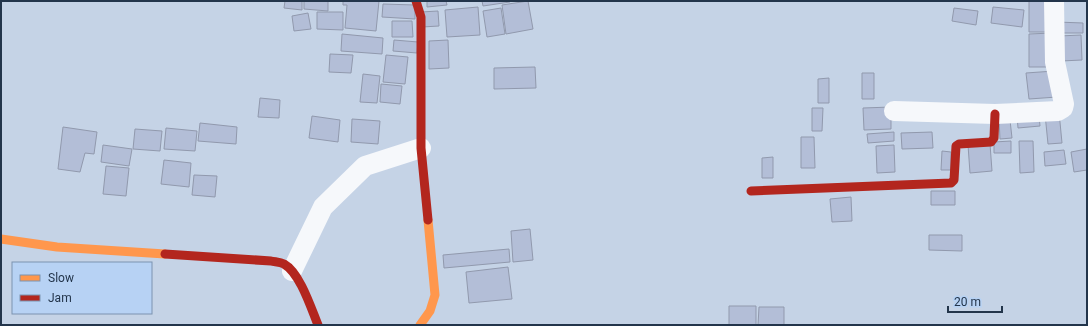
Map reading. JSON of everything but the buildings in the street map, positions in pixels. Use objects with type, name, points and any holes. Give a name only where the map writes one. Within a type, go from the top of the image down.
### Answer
[{"type":"street","points":[[416,1],[421,17],[421,148],[435,295],[431,309],[420,325]]},
{"type":"street","points":[[894,111],[995,114],[1058,111],[1063,108],[1064,104],[1056,62],[1054,1]]},
{"type":"street","points":[[750,191],[951,183],[954,180],[956,146],[959,144],[991,142],[994,138],[995,114]]},
{"type":"street","points":[[292,271],[323,207],[365,166],[421,148]]},
{"type":"street","points":[[1,239],[57,247],[271,261],[283,264],[292,271],[318,325]]},
{"type":"traffic: slow","points":[[420,325],[430,311],[435,295],[428,220]]},
{"type":"traffic: slow","points":[[1,239],[57,247],[165,254]]},
{"type":"traffic: jam","points":[[416,1],[421,17],[421,148],[428,220]]},
{"type":"traffic: jam","points":[[751,191],[951,183],[954,180],[956,146],[959,144],[991,142],[994,138],[995,114]]},
{"type":"traffic: jam","points":[[165,254],[271,261],[284,264],[290,269],[300,283],[318,325]]}]
